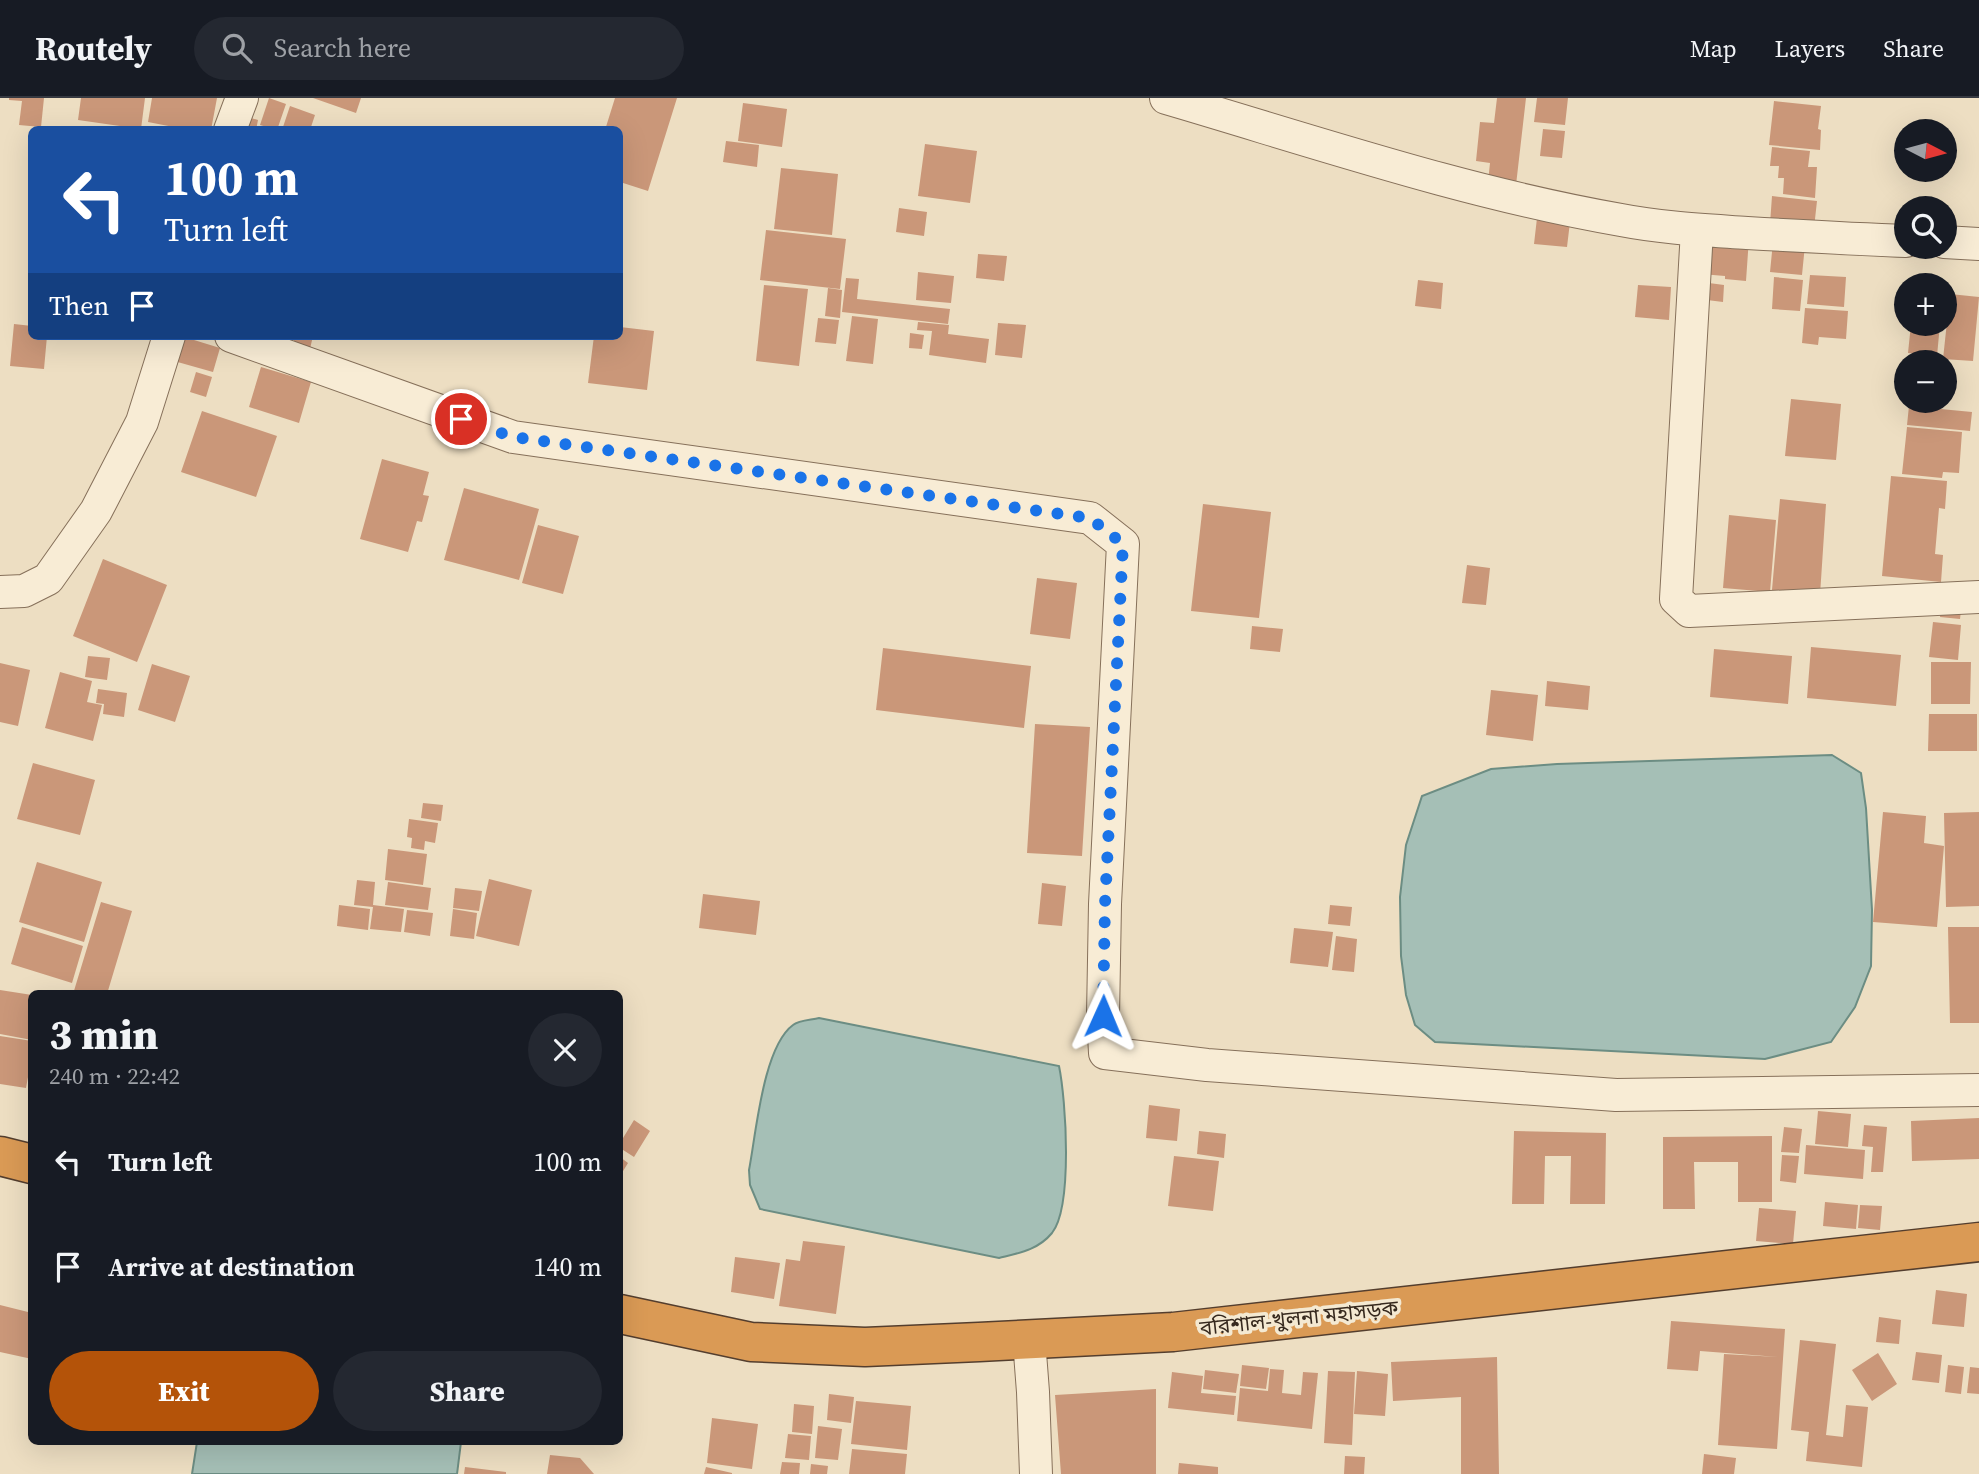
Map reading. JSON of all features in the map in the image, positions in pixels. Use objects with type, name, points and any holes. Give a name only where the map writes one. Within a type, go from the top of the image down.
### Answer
[{"type":"highway","points":[[0,1156],[28,1163]]},
{"type":"highway","name":"বরিশাল-খুলনা মহাসড়ক","points":[[623,1315],[751,1342],[865,1347],[1173,1332],[1979,1242]]},
{"type":"street","points":[[232,126],[242,98]]},
{"type":"street","points":[[1166,98],[1420,173],[1528,202],[1623,221],[1697,230],[1894,240]]},
{"type":"street","points":[[1697,230],[1676,599],[1689,611],[1979,597]]},
{"type":"street","points":[[1957,243],[1979,244]]},
{"type":"street","points":[[0,592],[24,592],[47,579],[96,512],[142,422],[168,340]]},
{"type":"street","points":[[242,340],[513,437],[1090,518],[1123,544],[1105,904],[1105,1054],[1207,1065],[1616,1095],[1979,1090]]},
{"type":"street","points":[[1029,1339],[1036,1474]]},
{"type":"water","points":[[1832,755],[1861,773],[1866,808],[1872,910],[1871,966],[1855,1007],[1831,1042],[1765,1059],[1435,1042],[1415,1025],[1406,995],[1401,956],[1400,897],[1406,845],[1422,796],[1491,769],[1557,764]]},
{"type":"water","points":[[819,1018],[1059,1066],[1064,1103],[1065,1177],[1059,1219],[1047,1239],[1034,1247],[999,1258],[760,1209],[750,1185],[749,1170],[768,1071],[774,1052],[793,1025]]},
{"type":"water","points":[[197,1445],[461,1445],[457,1474],[192,1474]]},
{"type":"building","points":[[44,98],[41,126],[19,125],[22,101],[9,100]]},
{"type":"building","points":[[81,98],[145,98],[141,126],[78,120]]},
{"type":"building","points":[[152,98],[217,98],[212,126],[168,126],[148,122]]},
{"type":"building","points":[[269,98],[286,104],[278,126],[260,125]]},
{"type":"building","points":[[313,98],[361,98],[356,113]]},
{"type":"building","points":[[615,98],[677,98],[648,191],[623,183],[623,126],[606,126]]},
{"type":"building","points":[[1497,98],[1526,98],[1516,185],[1488,182],[1490,163],[1476,161],[1480,122],[1494,123]]},
{"type":"building","points":[[1537,98],[1568,98],[1565,125],[1534,122]]},
{"type":"building","points":[[1774,101],[1821,106],[1818,129],[1821,130],[1820,150],[1769,145]]},
{"type":"building","points":[[743,103],[787,109],[782,147],[738,141]]},
{"type":"building","points":[[290,106],[315,115],[311,126],[283,126]]},
{"type":"building","points":[[241,115],[258,120],[257,126],[237,126]]},
{"type":"building","points":[[1543,129],[1565,131],[1562,158],[1540,156]]},
{"type":"building","points":[[726,141],[759,145],[757,167],[723,162]]},
{"type":"building","points":[[925,144],[977,151],[970,203],[918,196]]},
{"type":"building","points":[[1772,147],[1810,151],[1808,167],[1817,167],[1815,198],[1783,194],[1784,178],[1778,178],[1779,166],[1770,166]]},
{"type":"building","points":[[781,168],[838,174],[832,235],[774,229]]},
{"type":"building","points":[[1772,196],[1817,201],[1814,228],[1770,224]]},
{"type":"building","points":[[899,208],[927,212],[924,236],[896,232]]},
{"type":"building","points":[[1537,218],[1570,222],[1567,247],[1534,244]]},
{"type":"building","points":[[766,230],[846,239],[840,289],[760,280]]},
{"type":"building","points":[[1705,233],[1749,238],[1746,281],[1701,274]]},
{"type":"building","points":[[1773,242],[1805,245],[1802,275],[1770,272]]},
{"type":"building","points":[[978,254],[1007,256],[1004,281],[976,278]]},
{"type":"building","points":[[918,272],[954,276],[951,303],[916,300]]},
{"type":"building","points":[[1810,275],[1846,277],[1844,307],[1807,304]]},
{"type":"building","points":[[1774,277],[1803,280],[1800,311],[1772,309]]},
{"type":"building","points":[[846,278],[859,279],[857,299],[950,309],[948,324],[842,312]]},
{"type":"building","points":[[1418,280],[1443,283],[1441,309],[1415,306]]},
{"type":"building","points":[[1709,283],[1724,285],[1723,302],[1707,300]]},
{"type":"building","points":[[764,285],[808,289],[799,366],[756,361]]},
{"type":"building","points":[[1638,285],[1671,287],[1669,320],[1635,317]]},
{"type":"building","points":[[828,288],[842,290],[840,318],[825,316]]},
{"type":"building","points":[[1957,295],[1979,297],[1973,361],[1957,360],[1957,350],[1944,350],[1945,336],[1957,336]]},
{"type":"building","points":[[1805,308],[1848,311],[1846,339],[1819,337],[1818,345],[1802,343]]},
{"type":"building","points":[[852,316],[878,319],[873,364],[846,361]]},
{"type":"building","points":[[818,318],[839,320],[836,344],[815,342]]},
{"type":"building","points":[[918,322],[949,325],[948,334],[989,339],[986,363],[929,355],[932,331],[917,330]]},
{"type":"building","points":[[998,323],[1026,325],[1022,358],[995,355]]},
{"type":"building","points":[[14,324],[28,326],[28,340],[47,340],[44,369],[10,366]]},
{"type":"building","points":[[623,327],[654,331],[647,390],[588,383],[593,340],[623,340]]},
{"type":"building","points":[[910,333],[924,335],[922,349],[909,348]]},
{"type":"building","points":[[1910,336],[1939,336],[1938,350],[1908,350]]},
{"type":"building","points":[[180,340],[194,340],[220,348],[213,372],[174,361]]},
{"type":"building","points":[[294,340],[312,340],[309,353],[292,350]]},
{"type":"building","points":[[261,367],[311,382],[299,423],[249,407]]},
{"type":"building","points":[[196,372],[212,377],[206,397],[190,392]]},
{"type":"building","points":[[1791,399],[1841,404],[1836,460],[1785,456]]},
{"type":"building","points":[[202,411],[277,436],[256,497],[181,472]]},
{"type":"building","points":[[1972,412],[1970,431],[1907,425],[1908,413]]},
{"type":"building","points":[[1907,427],[1962,432],[1959,473],[1943,472],[1942,478],[1902,474]]},
{"type":"building","points":[[382,459],[429,472],[423,495],[429,496],[422,522],[417,521],[408,552],[360,539]]},
{"type":"building","points":[[1891,476],[1947,481],[1945,509],[1939,508],[1935,554],[1943,555],[1941,582],[1882,576]]},
{"type":"building","points":[[464,488],[539,509],[519,580],[444,560]]},
{"type":"building","points":[[1780,499],[1826,504],[1820,595],[1772,590]]},
{"type":"building","points":[[1203,504],[1271,512],[1259,618],[1191,611]]},
{"type":"building","points":[[1729,515],[1776,520],[1770,592],[1723,588]]},
{"type":"building","points":[[538,525],[579,536],[563,594],[522,583]]},
{"type":"building","points":[[103,559],[167,585],[137,662],[73,636]]},
{"type":"building","points":[[1467,565],[1490,568],[1486,605],[1462,603]]},
{"type":"building","points":[[1037,578],[1077,583],[1070,639],[1030,634]]},
{"type":"building","points":[[1942,600],[1962,602],[1960,619],[1940,617]]},
{"type":"building","points":[[1933,622],[1961,625],[1958,660],[1929,657]]},
{"type":"building","points":[[1252,626],[1283,629],[1280,652],[1250,649]]},
{"type":"building","points":[[1811,647],[1901,655],[1896,706],[1807,698]]},
{"type":"building","points":[[883,648],[1031,666],[1024,728],[876,710]]},
{"type":"building","points":[[1714,649],[1792,656],[1788,704],[1710,697]]},
{"type":"building","points":[[88,656],[110,658],[107,680],[85,677]]},
{"type":"building","points":[[1931,662],[1971,662],[1970,704],[1931,704]]},
{"type":"building","points":[[0,663],[30,670],[18,726],[0,722]]},
{"type":"building","points":[[152,664],[190,676],[175,722],[138,710]]},
{"type":"building","points":[[60,672],[92,681],[87,702],[102,705],[93,741],[45,728]]},
{"type":"building","points":[[1547,681],[1590,686],[1588,710],[1545,706]]},
{"type":"building","points":[[98,689],[127,693],[124,717],[103,714],[104,704],[96,703]]},
{"type":"building","points":[[1491,690],[1538,695],[1533,741],[1486,735]]},
{"type":"building","points":[[1929,714],[1977,714],[1977,751],[1928,751]]},
{"type":"building","points":[[1035,724],[1090,727],[1082,856],[1027,853]]},
{"type":"building","points":[[33,763],[95,780],[80,835],[17,819]]},
{"type":"building","points":[[423,803],[443,805],[441,821],[421,818]]},
{"type":"building","points":[[1883,812],[1926,816],[1924,843],[1944,846],[1937,927],[1873,922]]},
{"type":"building","points":[[1979,812],[1979,906],[1946,907],[1944,813]]},
{"type":"building","points":[[409,819],[438,823],[435,843],[425,841],[424,850],[411,848],[412,838],[407,837]]},
{"type":"building","points":[[388,849],[427,854],[423,885],[385,880]]},
{"type":"building","points":[[37,862],[102,882],[84,942],[19,922]]},
{"type":"building","points":[[489,879],[532,890],[519,946],[476,936]]},
{"type":"building","points":[[357,880],[375,882],[373,905],[404,909],[401,932],[370,929],[373,907],[354,905]]},
{"type":"building","points":[[388,882],[431,888],[428,910],[385,905]]},
{"type":"building","points":[[1042,883],[1066,886],[1062,926],[1038,924]]},
{"type":"building","points":[[455,888],[482,891],[479,911],[453,908]]},
{"type":"building","points":[[703,894],[760,901],[756,935],[699,928]]},
{"type":"building","points":[[101,902],[132,911],[108,990],[74,990]]},
{"type":"building","points":[[339,905],[370,909],[368,930],[337,926]]},
{"type":"building","points":[[1330,905],[1352,907],[1350,926],[1328,924]]},
{"type":"building","points":[[453,909],[477,913],[474,939],[450,936]]},
{"type":"building","points":[[407,910],[433,913],[430,936],[404,932]]},
{"type":"building","points":[[22,927],[83,946],[72,983],[11,964]]},
{"type":"building","points":[[1948,927],[1979,927],[1979,1023],[1950,1023]]},
{"type":"building","points":[[1294,928],[1333,932],[1328,967],[1290,963]]},
{"type":"building","points":[[1336,936],[1357,939],[1354,972],[1332,970]]},
{"type":"building","points":[[0,990],[28,994],[28,1039],[0,1034]]},
{"type":"building","points":[[0,1036],[28,1040],[26,1088],[0,1084]]},
{"type":"building","points":[[1149,1105],[1180,1109],[1177,1141],[1146,1138]]},
{"type":"building","points":[[1818,1111],[1851,1114],[1848,1147],[1815,1144]]},
{"type":"building","points":[[1979,1118],[1979,1159],[1912,1161],[1911,1121]]},
{"type":"building","points":[[634,1120],[650,1131],[634,1157],[623,1150],[623,1138]]},
{"type":"building","points":[[1864,1125],[1887,1127],[1883,1172],[1871,1172],[1873,1147],[1862,1146]]},
{"type":"building","points":[[1784,1127],[1802,1129],[1799,1153],[1781,1152]]},
{"type":"building","points":[[1199,1131],[1226,1134],[1224,1158],[1197,1154]]},
{"type":"building","points":[[1514,1131],[1606,1133],[1605,1204],[1570,1204],[1571,1156],[1545,1156],[1544,1204],[1512,1204]]},
{"type":"building","points":[[1772,1136],[1772,1202],[1738,1202],[1738,1162],[1694,1162],[1695,1209],[1663,1209],[1663,1137]]},
{"type":"building","points":[[1806,1145],[1865,1150],[1863,1179],[1804,1174]]},
{"type":"building","points":[[1782,1155],[1799,1156],[1796,1183],[1780,1181]]},
{"type":"building","points":[[1174,1156],[1219,1161],[1213,1211],[1168,1206]]},
{"type":"building","points":[[1825,1202],[1858,1205],[1856,1229],[1823,1226]]},
{"type":"building","points":[[1860,1205],[1882,1206],[1880,1230],[1858,1228]]},
{"type":"building","points":[[1759,1208],[1796,1211],[1793,1244],[1756,1241]]},
{"type":"building","points":[[803,1241],[845,1246],[836,1314],[779,1306],[786,1259],[800,1261]]},
{"type":"building","points":[[735,1257],[780,1263],[774,1299],[731,1292]]},
{"type":"building","points":[[1936,1290],[1967,1294],[1964,1327],[1932,1324]]},
{"type":"building","points":[[0,1305],[28,1312],[28,1358],[0,1352]]},
{"type":"building","points":[[1879,1317],[1901,1320],[1899,1344],[1876,1342]]},
{"type":"building","points":[[1671,1321],[1785,1329],[1777,1449],[1718,1445],[1724,1354],[1778,1357],[1700,1351],[1698,1371],[1667,1369]]},
{"type":"building","points":[[1800,1340],[1836,1344],[1826,1435],[1843,1437],[1846,1405],[1868,1407],[1862,1467],[1806,1461],[1809,1432],[1791,1430]]},
{"type":"building","points":[[1916,1352],[1942,1355],[1939,1383],[1912,1380]]},
{"type":"building","points":[[1878,1353],[1897,1384],[1872,1401],[1852,1370]]},
{"type":"building","points":[[1497,1357],[1499,1474],[1461,1474],[1461,1397],[1393,1401],[1391,1362]]},
{"type":"building","points":[[1242,1365],[1269,1368],[1266,1389],[1240,1386]]},
{"type":"building","points":[[1948,1365],[1964,1367],[1961,1394],[1945,1392]]},
{"type":"building","points":[[1970,1367],[1979,1368],[1979,1394],[1967,1393]]},
{"type":"building","points":[[1270,1369],[1284,1370],[1282,1393],[1301,1395],[1303,1372],[1318,1373],[1312,1429],[1237,1421],[1240,1388],[1268,1391]]},
{"type":"building","points":[[1205,1370],[1239,1374],[1236,1393],[1203,1389]]},
{"type":"building","points":[[1328,1371],[1355,1372],[1352,1445],[1324,1443]]},
{"type":"building","points":[[1357,1371],[1388,1374],[1385,1416],[1354,1414]]},
{"type":"building","points":[[1172,1372],[1203,1376],[1201,1393],[1236,1396],[1234,1415],[1168,1408]]},
{"type":"building","points":[[1156,1389],[1156,1474],[1061,1474],[1055,1395]]},
{"type":"building","points":[[829,1394],[854,1397],[851,1423],[827,1420]]},
{"type":"building","points":[[856,1401],[911,1406],[907,1450],[851,1444]]},
{"type":"building","points":[[794,1404],[814,1406],[812,1434],[792,1432]]},
{"type":"building","points":[[712,1418],[758,1424],[752,1469],[707,1463]]},
{"type":"building","points":[[818,1426],[842,1429],[838,1460],[815,1458]]},
{"type":"building","points":[[788,1434],[811,1436],[809,1460],[785,1458]]},
{"type":"building","points":[[852,1449],[907,1454],[905,1474],[849,1474]]},
{"type":"building","points":[[1704,1454],[1736,1458],[1734,1474],[1702,1474]]},
{"type":"building","points":[[550,1455],[580,1458],[594,1474],[547,1474]]},
{"type":"building","points":[[1345,1456],[1365,1457],[1364,1474],[1344,1474]]},
{"type":"building","points":[[782,1462],[800,1463],[799,1474],[780,1474]]},
{"type":"building","points":[[1179,1463],[1218,1467],[1218,1474],[1178,1474]]},
{"type":"building","points":[[811,1464],[828,1466],[827,1474],[810,1474]]},
{"type":"building","points":[[465,1467],[506,1472],[506,1474],[464,1474]]},
{"type":"building","points":[[706,1467],[732,1473],[732,1474],[704,1474]]},
{"type":"route","points":[[461,419],[513,437],[1090,518],[1123,544],[1105,904],[1103,1016]]}]
